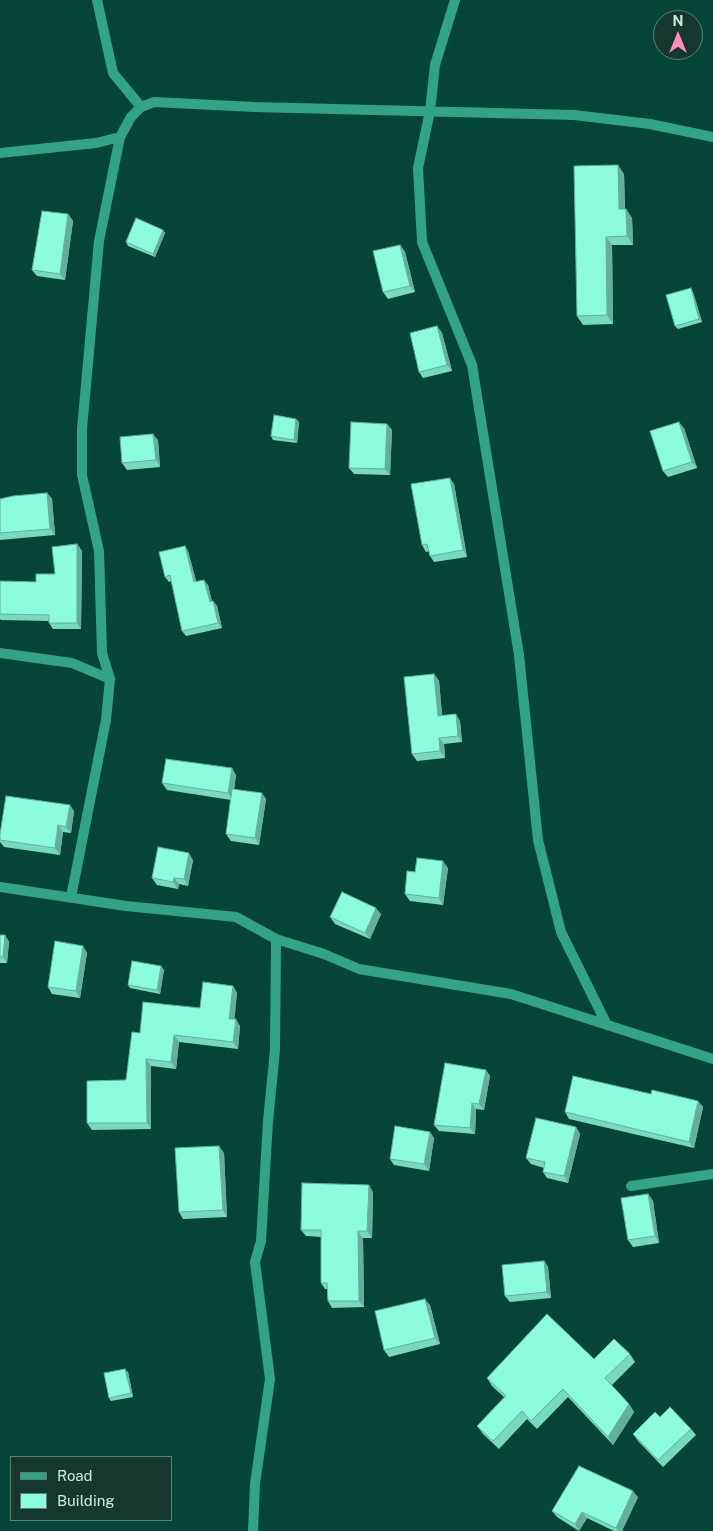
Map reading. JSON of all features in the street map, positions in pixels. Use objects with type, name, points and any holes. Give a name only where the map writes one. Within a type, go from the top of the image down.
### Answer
[{"type":"street","points":[[97,0],[113,73],[141,107]]},
{"type":"street","points":[[455,0],[435,65],[430,110],[418,168],[422,242],[472,365],[519,656],[538,840],[561,932],[607,1024]]},
{"type":"street","points":[[71,897],[106,720],[110,679],[102,653],[99,551],[82,475],[82,429],[99,241],[120,137],[131,117],[141,107],[154,102],[254,107],[430,110],[574,115],[659,126],[713,137]]},
{"type":"street","points":[[0,153],[96,143],[120,137]]},
{"type":"street","points":[[0,653],[72,663],[110,679]]},
{"type":"street","points":[[0,887],[236,917],[276,939],[324,954],[359,969],[511,994],[713,1059]]},
{"type":"street","points":[[253,1531],[255,1484],[270,1379],[256,1262],[261,1241],[268,1121],[276,1050],[276,939]]},
{"type":"street","points":[[630,1186],[713,1174]]},
{"type":"building","points":[[618,165],[619,209],[626,209],[627,236],[606,237],[607,315],[577,316],[574,166]]},
{"type":"building","points":[[42,211],[68,214],[60,274],[32,270]]},
{"type":"building","points":[[136,218],[163,230],[153,254],[126,242]]},
{"type":"building","points":[[400,245],[410,286],[383,292],[373,251]]},
{"type":"building","points":[[691,288],[699,319],[675,326],[666,295]]},
{"type":"building","points":[[437,326],[447,365],[419,372],[410,333]]},
{"type":"building","points":[[274,415],[296,419],[294,440],[271,436]]},
{"type":"building","points":[[351,422],[387,424],[385,469],[349,468]]},
{"type":"building","points":[[679,422],[692,462],[663,471],[650,431]]},
{"type":"building","points":[[153,434],[156,460],[122,463],[120,437]]},
{"type":"building","points":[[450,478],[463,550],[430,556],[427,544],[422,545],[411,484]]},
{"type":"building","points":[[47,493],[50,529],[0,533],[0,499]]},
{"type":"building","points":[[77,544],[77,623],[49,623],[49,615],[0,614],[0,581],[36,582],[36,574],[55,574],[52,547]]},
{"type":"building","points":[[185,546],[194,582],[204,580],[210,602],[213,601],[218,623],[182,631],[170,575],[165,577],[159,552]]},
{"type":"building","points":[[434,674],[438,716],[456,714],[458,736],[439,738],[440,751],[412,754],[404,677]]},
{"type":"building","points":[[166,759],[232,768],[228,793],[162,783]]},
{"type":"building","points":[[232,789],[262,793],[255,838],[226,834]]},
{"type":"building","points":[[6,796],[70,805],[66,827],[58,825],[55,848],[0,840]]},
{"type":"building","points":[[158,847],[189,853],[184,879],[174,878],[173,882],[152,878]]},
{"type":"building","points":[[417,858],[443,861],[439,898],[405,894],[407,871],[415,872]]},
{"type":"building","points":[[342,892],[376,908],[365,933],[330,917]]},
{"type":"building","points":[[0,935],[5,935],[3,957],[0,957]]},
{"type":"building","points":[[55,941],[83,946],[76,991],[48,987]]},
{"type":"building","points":[[132,961],[161,966],[157,990],[128,985]]},
{"type":"building","points":[[203,982],[233,986],[229,1019],[236,1019],[233,1042],[174,1035],[171,1062],[146,1059],[147,1123],[87,1123],[87,1081],[126,1080],[132,1032],[140,1033],[143,1002],[200,1008]]},
{"type":"building","points":[[445,1063],[486,1070],[479,1104],[472,1103],[470,1128],[434,1125]]},
{"type":"building","points":[[573,1076],[651,1094],[652,1090],[698,1101],[689,1142],[565,1112]]},
{"type":"building","points":[[536,1118],[576,1127],[564,1176],[543,1172],[545,1162],[526,1158]]},
{"type":"building","points":[[395,1126],[430,1132],[424,1164],[390,1159]]},
{"type":"building","points":[[219,1146],[223,1210],[179,1212],[175,1148]]},
{"type":"building","points":[[302,1183],[369,1185],[367,1231],[358,1231],[359,1301],[328,1301],[327,1283],[321,1283],[321,1230],[301,1230]]},
{"type":"building","points":[[648,1194],[655,1236],[628,1240],[621,1198]]},
{"type":"building","points":[[544,1261],[547,1292],[505,1296],[502,1265]]},
{"type":"building","points":[[425,1299],[435,1338],[384,1350],[375,1311]]},
{"type":"building","points":[[547,1314],[594,1359],[614,1339],[630,1354],[605,1378],[629,1404],[608,1437],[563,1389],[531,1421],[522,1411],[493,1441],[477,1426],[506,1396],[487,1378]]},
{"type":"building","points":[[125,1369],[131,1393],[109,1398],[104,1373]]},
{"type":"building","points":[[670,1407],[691,1429],[658,1460],[633,1434],[655,1412],[660,1417]]},
{"type":"building","points":[[579,1466],[633,1491],[616,1528],[582,1512],[575,1524],[552,1511]]}]
